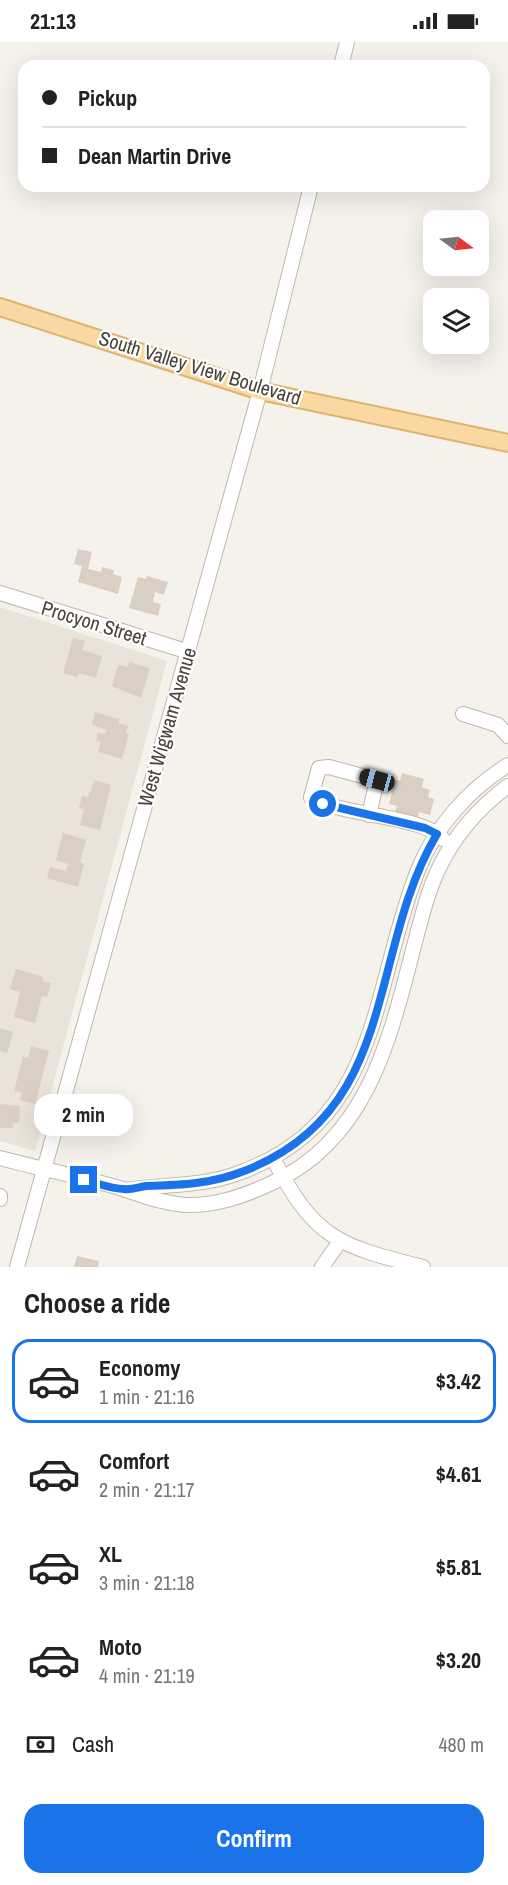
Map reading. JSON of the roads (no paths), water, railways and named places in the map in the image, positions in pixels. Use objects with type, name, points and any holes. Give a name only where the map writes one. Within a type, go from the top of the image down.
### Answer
[{"type":"main road","name":"South Valley View Boulevard","points":[[0,307],[260,391],[508,443]]},
{"type":"street","points":[[342,60],[347,42]]},
{"type":"street","name":"West Wigwam Avenue","points":[[17,1267],[189,652],[260,391],[310,192]]},
{"type":"street","name":"Procyon Street","points":[[0,593],[189,652]]},
{"type":"street","points":[[463,714],[498,725],[508,736]]},
{"type":"street","points":[[125,1190],[203,1183],[234,1175],[273,1158],[324,1118],[357,1070],[377,1015],[400,926],[418,870],[437,834],[466,799],[508,765]]},
{"type":"street","points":[[369,815],[377,780],[329,767],[319,768],[311,797],[323,804],[369,815],[425,828],[443,838],[428,872],[426,904]]},
{"type":"street","points":[[0,1158],[125,1190],[145,1199],[203,1205],[235,1198],[283,1178],[338,1131],[369,1087],[389,1038],[418,931],[438,870],[457,837],[485,803],[508,786]]},
{"type":"street","points":[[400,926],[418,931]]},
{"type":"street","points":[[273,1158],[298,1202],[316,1223],[340,1241],[364,1252],[423,1267]]},
{"type":"street","points":[[322,1267],[340,1241]]}]
